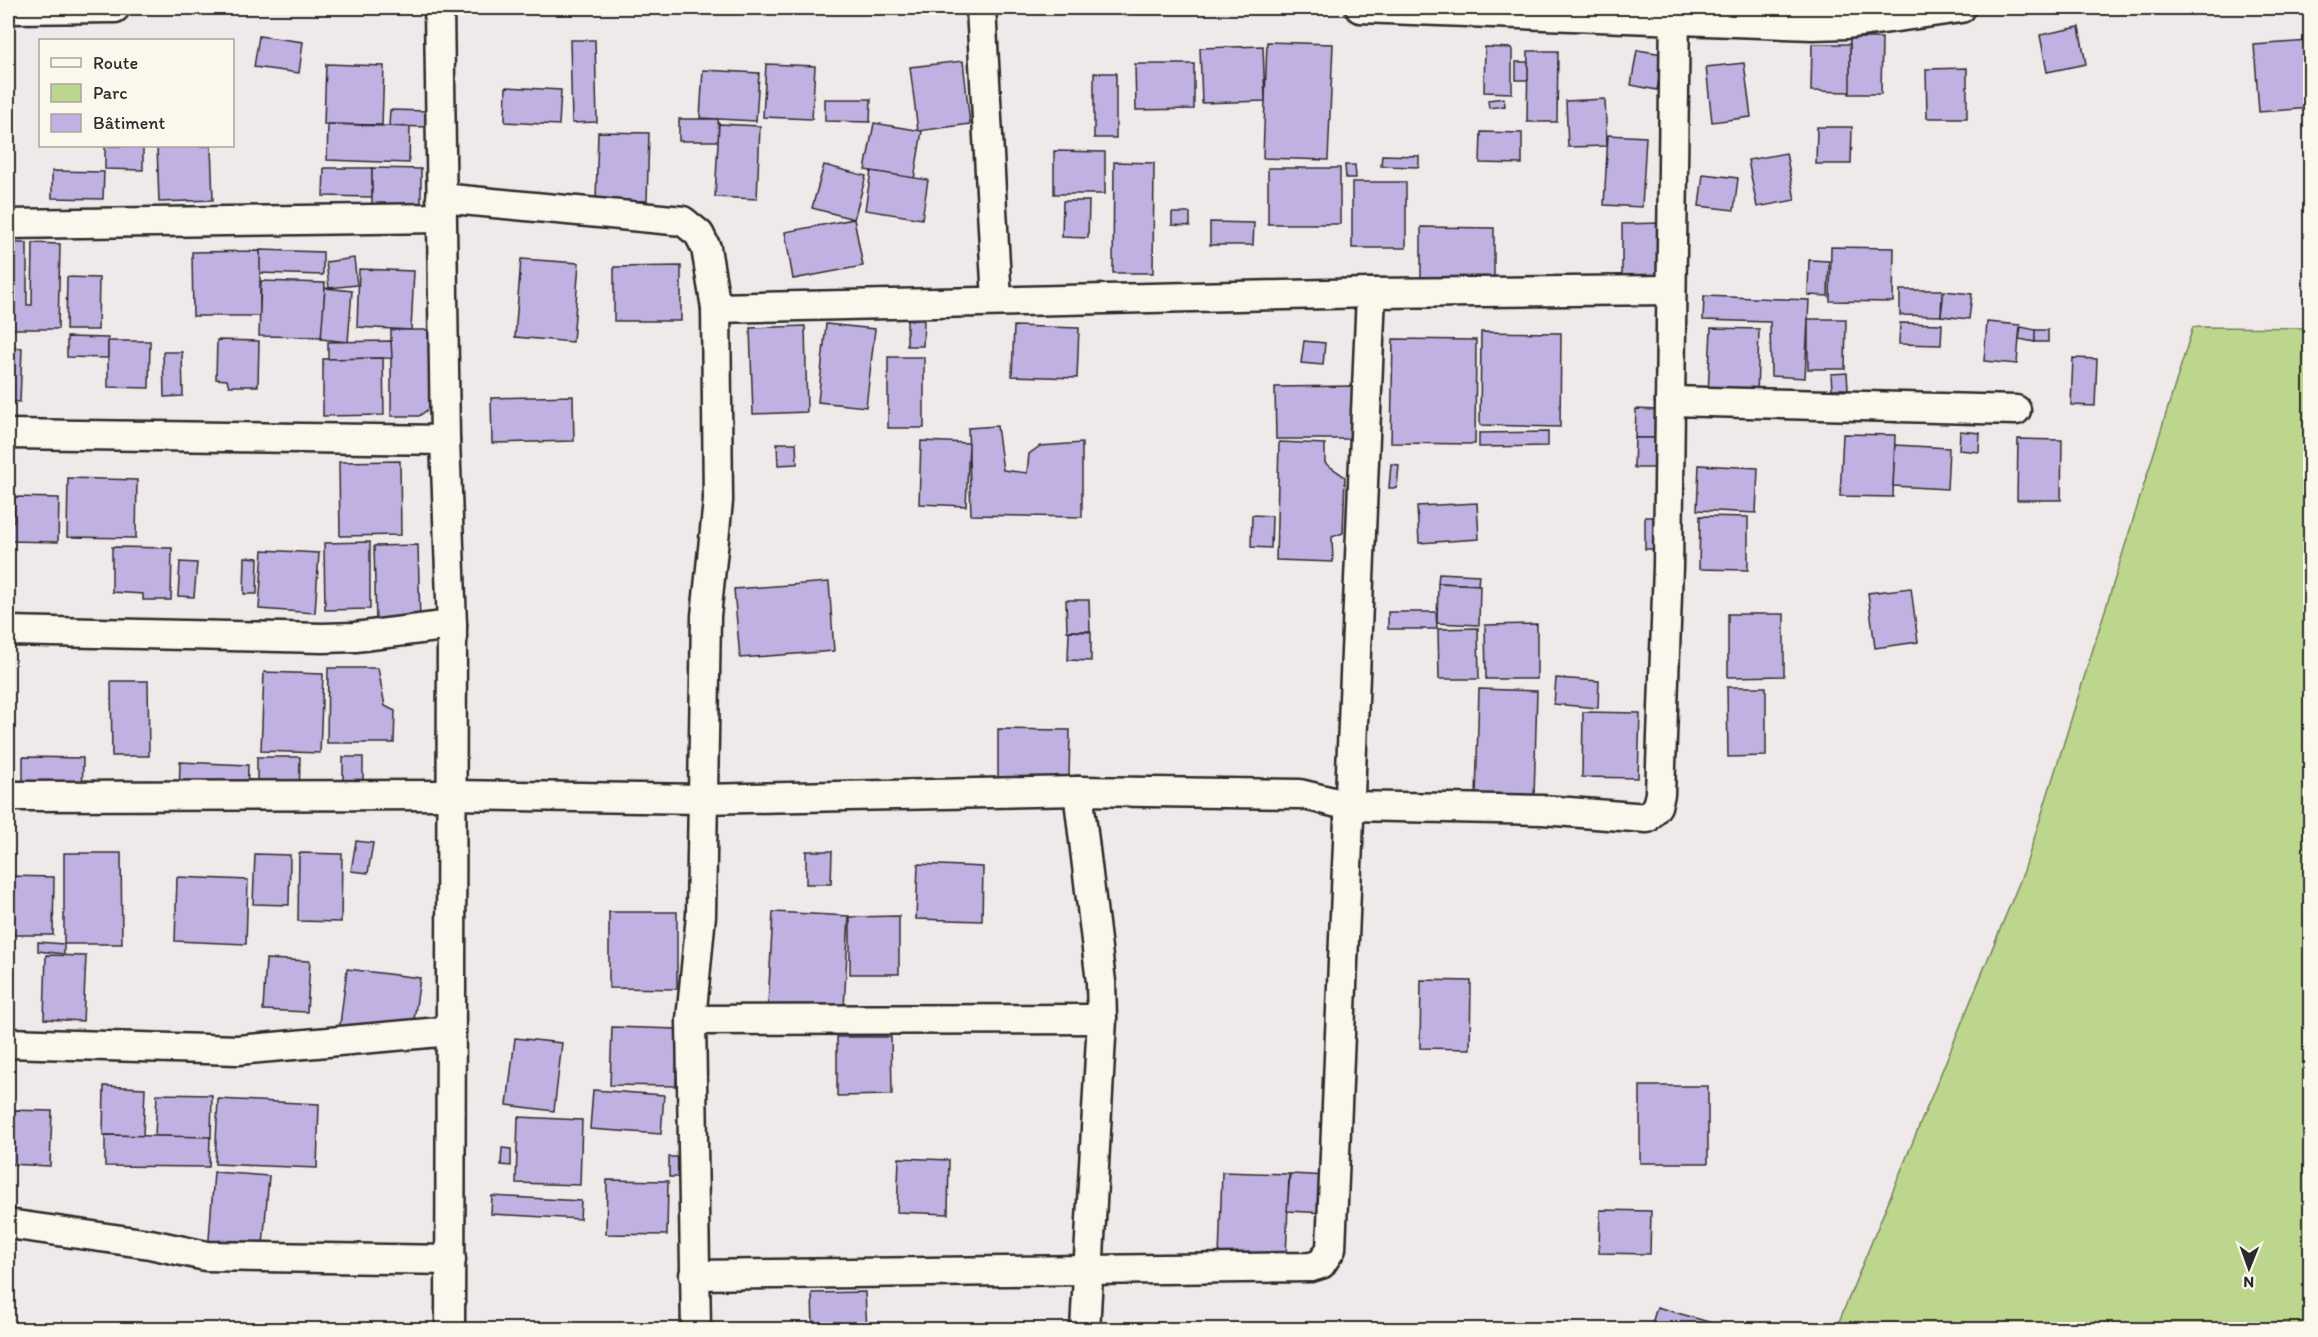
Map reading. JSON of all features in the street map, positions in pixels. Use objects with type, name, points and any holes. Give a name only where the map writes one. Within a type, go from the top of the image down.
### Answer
[{"type":"street","points":[[8,9],[115,8]]},
{"type":"street","points":[[439,8],[445,440],[452,625],[450,1329]]},
{"type":"street","points":[[981,8],[997,302]]},
{"type":"street","points":[[1360,8],[1674,13],[1847,24],[1961,8]]},
{"type":"street","points":[[8,796],[452,795],[702,799],[1078,791],[1300,794],[1350,806],[1543,810],[1647,818],[1657,806],[1660,794],[1668,578],[1674,13]]},
{"type":"street","points":[[8,224],[441,208],[683,221],[699,234],[706,248],[716,308],[718,501],[706,616],[701,915],[691,1020],[696,1329]]},
{"type":"street","points":[[716,308],[1371,293],[1671,290]]},
{"type":"street","points":[[694,1275],[1311,1267],[1320,1264],[1331,1249],[1371,293]]},
{"type":"street","points":[[1670,400],[2016,410]]},
{"type":"street","points":[[8,434],[445,440]]},
{"type":"street","points":[[8,632],[323,638],[355,637],[452,625]]},
{"type":"street","points":[[1078,791],[1101,982],[1102,1019],[1085,1329]]},
{"type":"street","points":[[691,1020],[1102,1019]]},
{"type":"street","points":[[8,1043],[238,1050],[451,1031]]},
{"type":"street","points":[[8,1224],[150,1244],[206,1256],[451,1260]]},
{"type":"green space","points":[[2193,327],[2310,328],[2310,1329],[1836,1329],[2024,871]]},
{"type":"building","points":[[2079,27],[2086,64],[2047,72],[2040,35]]},
{"type":"building","points":[[259,36],[303,42],[299,73],[254,67]]},
{"type":"building","points":[[1850,38],[1882,38],[1881,94],[1849,94]]},
{"type":"building","points":[[570,40],[595,40],[597,122],[572,123]]},
{"type":"building","points":[[2308,41],[2310,108],[2259,112],[2254,45]]},
{"type":"building","points":[[1267,42],[1333,44],[1328,160],[1263,158]]},
{"type":"building","points":[[1812,44],[1850,44],[1850,92],[1811,91]]},
{"type":"building","points":[[1263,46],[1265,101],[1202,103],[1200,48]]},
{"type":"building","points":[[1485,47],[1512,48],[1512,93],[1484,92]]},
{"type":"building","points":[[1637,50],[1663,54],[1657,90],[1631,85]]},
{"type":"building","points":[[1528,51],[1558,51],[1557,122],[1527,122]]},
{"type":"building","points":[[963,61],[970,124],[918,131],[910,67]]},
{"type":"building","points":[[1516,62],[1528,62],[1528,80],[1516,80]]},
{"type":"building","points":[[1744,63],[1751,117],[1712,122],[1706,67]]},
{"type":"building","points":[[326,64],[384,66],[382,125],[324,124]]},
{"type":"building","points":[[766,64],[815,66],[812,119],[763,117]]},
{"type":"building","points":[[1135,64],[1194,64],[1194,109],[1136,110]]},
{"type":"building","points":[[1967,68],[1967,118],[1927,118],[1926,69]]},
{"type":"building","points":[[703,70],[759,73],[756,121],[700,118]]},
{"type":"building","points":[[1094,73],[1116,73],[1116,138],[1094,138]]},
{"type":"building","points":[[506,87],[561,90],[559,125],[505,122]]},
{"type":"building","points":[[1504,98],[1505,106],[1489,108],[1488,100]]},
{"type":"building","points":[[825,99],[871,99],[870,122],[825,121]]},
{"type":"building","points":[[1605,99],[1607,146],[1568,147],[1566,101]]},
{"type":"building","points":[[390,110],[428,111],[428,127],[389,126]]},
{"type":"building","points":[[679,119],[718,119],[719,141],[679,141]]},
{"type":"building","points":[[874,123],[922,131],[914,179],[865,170]]},
{"type":"building","points":[[328,124],[410,127],[409,163],[327,160]]},
{"type":"building","points":[[719,124],[760,126],[757,199],[715,197]]},
{"type":"building","points":[[1817,127],[1852,127],[1851,164],[1816,164]]},
{"type":"building","points":[[598,132],[649,133],[647,201],[596,200]]},
{"type":"building","points":[[1481,132],[1522,133],[1522,164],[1480,163]]},
{"type":"building","points":[[1608,135],[1646,137],[1642,207],[1604,205]]},
{"type":"building","points":[[105,147],[143,147],[143,170],[105,169]]},
{"type":"building","points":[[157,147],[211,147],[213,200],[159,202]]},
{"type":"building","points":[[1054,151],[1105,152],[1105,194],[1054,194]]},
{"type":"building","points":[[1786,153],[1795,200],[1757,207],[1748,160]]},
{"type":"building","points":[[1382,155],[1419,156],[1419,167],[1381,166]]},
{"type":"building","points":[[1114,162],[1154,163],[1153,273],[1113,273]]},
{"type":"building","points":[[824,165],[866,176],[854,219],[812,208]]},
{"type":"building","points":[[1345,165],[1355,165],[1356,178],[1346,178]]},
{"type":"building","points":[[324,168],[372,168],[372,197],[323,196]]},
{"type":"building","points":[[372,168],[421,169],[421,215],[372,215]]},
{"type":"building","points":[[1268,168],[1340,168],[1340,224],[1268,224]]},
{"type":"building","points":[[52,171],[104,172],[103,199],[52,198]]},
{"type":"building","points":[[871,171],[928,180],[922,219],[865,210]]},
{"type":"building","points":[[1703,174],[1738,178],[1734,210],[1699,206]]},
{"type":"building","points":[[1352,182],[1406,182],[1406,248],[1352,248]]},
{"type":"building","points":[[1063,201],[1089,201],[1088,238],[1062,237]]},
{"type":"building","points":[[1172,213],[1190,213],[1190,226],[1172,225]]},
{"type":"building","points":[[854,219],[863,266],[793,279],[785,232]]},
{"type":"building","points":[[1210,222],[1254,223],[1253,245],[1210,245]]},
{"type":"building","points":[[1661,223],[1661,277],[1622,277],[1622,224]]},
{"type":"building","points":[[1421,227],[1494,228],[1494,284],[1421,283]]},
{"type":"building","points":[[8,243],[27,243],[27,305],[32,305],[33,243],[60,244],[58,329],[8,329]]},
{"type":"building","points":[[1831,247],[1894,248],[1893,302],[1830,301]]},
{"type":"building","points":[[260,250],[323,252],[323,275],[259,273]]},
{"type":"building","points":[[260,251],[260,316],[193,316],[192,252]]},
{"type":"building","points":[[354,258],[357,285],[329,288],[326,262]]},
{"type":"building","points":[[521,259],[579,263],[573,342],[515,337]]},
{"type":"building","points":[[1809,260],[1829,261],[1828,296],[1808,295]]},
{"type":"building","points":[[681,266],[681,321],[614,321],[614,267]]},
{"type":"building","points":[[359,269],[414,271],[411,330],[357,327]]},
{"type":"building","points":[[67,277],[99,278],[98,330],[66,330]]},
{"type":"building","points":[[261,281],[325,283],[323,337],[259,336]]},
{"type":"building","points":[[325,288],[352,291],[348,342],[321,339]]},
{"type":"building","points":[[1900,290],[1942,290],[1941,316],[1900,315]]},
{"type":"building","points":[[1944,291],[1972,294],[1969,319],[1941,316]]},
{"type":"building","points":[[1704,296],[1809,300],[1805,378],[1771,376],[1770,322],[1703,320]]},
{"type":"building","points":[[1808,319],[1846,319],[1845,369],[1808,369]]},
{"type":"building","points":[[907,320],[924,320],[923,346],[907,346]]},
{"type":"building","points":[[1987,322],[2020,325],[2017,364],[1984,361]]},
{"type":"building","points":[[1900,323],[1942,324],[1941,345],[1899,344]]},
{"type":"building","points":[[826,324],[875,329],[866,407],[818,402]]},
{"type":"building","points":[[805,326],[807,412],[753,414],[750,328]]},
{"type":"building","points":[[1014,326],[1079,328],[1077,378],[1012,376]]},
{"type":"building","points":[[2021,327],[2036,330],[2035,342],[2019,339]]},
{"type":"building","points":[[1711,328],[1759,329],[1757,396],[1708,395]]},
{"type":"building","points":[[391,330],[438,330],[438,402],[419,416],[391,416]]},
{"type":"building","points":[[2035,330],[2048,330],[2048,342],[2035,342]]},
{"type":"building","points":[[1481,332],[1561,333],[1560,427],[1480,425]]},
{"type":"building","points":[[67,337],[108,338],[108,358],[67,357]]},
{"type":"building","points":[[1393,339],[1476,340],[1475,444],[1391,443]]},
{"type":"building","points":[[217,340],[259,341],[258,386],[229,386],[227,380],[216,379]]},
{"type":"building","points":[[108,341],[150,341],[149,388],[108,387]]},
{"type":"building","points":[[391,341],[392,358],[328,359],[328,342]]},
{"type":"building","points":[[1304,341],[1325,343],[1323,365],[1301,363]]},
{"type":"building","points":[[8,347],[22,348],[20,402],[8,401]]},
{"type":"building","points":[[163,352],[182,352],[183,396],[164,397]]},
{"type":"building","points":[[888,357],[924,357],[924,428],[888,428]]},
{"type":"building","points":[[383,358],[384,415],[323,416],[323,359]]},
{"type":"building","points":[[2073,358],[2097,359],[2095,406],[2071,405]]},
{"type":"building","points":[[1847,373],[1848,389],[1832,389],[1831,374]]},
{"type":"building","points":[[1354,386],[1355,439],[1276,439],[1275,387]]},
{"type":"building","points":[[573,396],[574,441],[492,443],[491,398]]},
{"type":"building","points":[[1636,409],[1656,410],[1656,438],[1635,438]]},
{"type":"building","points":[[997,426],[1003,470],[1027,473],[1029,454],[1040,446],[1082,443],[1082,517],[971,515],[968,428]]},
{"type":"building","points":[[1960,431],[1980,433],[1979,452],[1959,450]]},
{"type":"building","points":[[1548,432],[1548,446],[1479,447],[1479,433]]},
{"type":"building","points":[[1843,434],[1895,435],[1893,497],[1840,496]]},
{"type":"building","points":[[1635,438],[1658,438],[1657,468],[1634,468]]},
{"type":"building","points":[[2018,439],[2062,440],[2061,500],[2017,500]]},
{"type":"building","points":[[921,441],[969,443],[966,506],[919,504]]},
{"type":"building","points":[[1279,442],[1325,444],[1325,463],[1345,477],[1343,533],[1332,537],[1333,562],[1276,560]]},
{"type":"building","points":[[777,443],[796,443],[797,464],[778,465]]},
{"type":"building","points":[[1895,445],[1949,448],[1947,489],[1893,486]]},
{"type":"building","points":[[400,461],[401,535],[340,536],[339,462]]},
{"type":"building","points":[[1391,464],[1399,465],[1397,488],[1389,488]]},
{"type":"building","points":[[1699,465],[1758,468],[1756,513],[1697,510]]},
{"type":"building","points":[[68,478],[137,480],[136,538],[67,537]]},
{"type":"building","points":[[14,497],[59,498],[58,542],[8,541],[8,521],[14,521]]},
{"type":"building","points":[[1477,503],[1479,539],[1419,543],[1417,506]]},
{"type":"building","points":[[1252,515],[1272,516],[1271,548],[1251,547]]},
{"type":"building","points":[[1700,516],[1748,517],[1748,570],[1699,569]]},
{"type":"building","points":[[1645,517],[1668,517],[1668,549],[1645,549]]},
{"type":"building","points":[[370,542],[370,609],[325,610],[324,543]]},
{"type":"building","points":[[418,545],[420,623],[376,624],[374,546]]},
{"type":"building","points":[[112,547],[172,548],[171,600],[143,600],[143,594],[112,592]]},
{"type":"building","points":[[263,550],[319,553],[315,613],[259,609]]},
{"type":"building","points":[[245,557],[258,558],[257,594],[244,594]]},
{"type":"building","points":[[180,562],[197,563],[194,597],[178,596]]},
{"type":"building","points":[[1439,573],[1479,575],[1478,585],[1438,583]]},
{"type":"building","points":[[829,582],[834,651],[740,658],[734,589]]},
{"type":"building","points":[[1438,583],[1480,585],[1479,625],[1437,623]]},
{"type":"building","points":[[1911,588],[1918,642],[1875,648],[1868,593]]},
{"type":"building","points":[[1066,600],[1089,600],[1090,631],[1067,631]]},
{"type":"building","points":[[1388,612],[1436,612],[1437,629],[1388,629]]},
{"type":"building","points":[[1728,614],[1784,614],[1784,676],[1728,677]]},
{"type":"building","points":[[1537,624],[1537,679],[1486,679],[1485,625]]},
{"type":"building","points":[[1478,628],[1479,679],[1439,679],[1438,629]]},
{"type":"building","points":[[1069,631],[1091,632],[1091,661],[1068,660]]},
{"type":"building","points":[[328,668],[378,668],[385,706],[395,711],[394,743],[327,743]]},
{"type":"building","points":[[264,672],[323,674],[320,753],[261,751]]},
{"type":"building","points":[[1556,678],[1599,681],[1598,708],[1554,704]]},
{"type":"building","points":[[111,681],[148,681],[149,756],[112,756]]},
{"type":"building","points":[[1727,687],[1766,687],[1766,756],[1728,757]]},
{"type":"building","points":[[1479,689],[1537,691],[1534,798],[1476,796]]},
{"type":"building","points":[[1583,712],[1640,713],[1638,778],[1582,777]]},
{"type":"building","points":[[998,729],[1070,730],[1069,778],[998,778]]},
{"type":"building","points":[[23,757],[83,758],[82,802],[23,801]]},
{"type":"building","points":[[257,757],[300,757],[299,804],[257,804]]},
{"type":"building","points":[[343,757],[363,757],[363,783],[343,783]]},
{"type":"building","points":[[180,762],[248,765],[247,804],[179,802]]},
{"type":"building","points":[[356,841],[373,843],[368,873],[351,871]]},
{"type":"building","points":[[806,851],[832,851],[831,884],[806,884]]},
{"type":"building","points":[[64,853],[121,853],[122,944],[64,944]]},
{"type":"building","points":[[299,853],[342,854],[341,922],[298,921]]},
{"type":"building","points":[[255,854],[290,855],[289,905],[253,904]]},
{"type":"building","points":[[918,864],[983,867],[982,921],[916,919]]},
{"type":"building","points":[[8,876],[54,877],[53,935],[8,935]]},
{"type":"building","points":[[177,877],[248,880],[246,944],[175,941]]},
{"type":"building","points":[[609,912],[677,912],[677,989],[609,988]]},
{"type":"building","points":[[773,912],[849,916],[844,1009],[768,1005]]},
{"type":"building","points":[[899,916],[899,974],[850,974],[850,917]]},
{"type":"building","points":[[38,942],[64,944],[64,954],[38,951]]},
{"type":"building","points":[[46,955],[86,956],[83,1021],[44,1019]]},
{"type":"building","points":[[266,959],[310,961],[307,1012],[263,1010]]},
{"type":"building","points":[[347,969],[420,978],[411,1041],[339,1032]]},
{"type":"building","points":[[1421,980],[1471,981],[1470,1049],[1420,1048]]},
{"type":"building","points":[[612,1027],[677,1029],[676,1086],[610,1085]]},
{"type":"building","points":[[837,1037],[891,1037],[892,1095],[837,1096]]},
{"type":"building","points":[[515,1038],[562,1043],[554,1111],[507,1105]]},
{"type":"building","points":[[104,1086],[145,1088],[143,1136],[103,1135]]},
{"type":"building","points":[[1640,1086],[1708,1086],[1708,1163],[1640,1163]]},
{"type":"building","points":[[593,1090],[664,1095],[661,1134],[590,1129]]},
{"type":"building","points":[[157,1094],[212,1095],[211,1138],[155,1136]]},
{"type":"building","points":[[218,1099],[319,1104],[317,1168],[215,1164]]},
{"type":"building","points":[[8,1110],[52,1111],[50,1166],[8,1164]]},
{"type":"building","points":[[518,1117],[582,1120],[580,1185],[516,1183]]},
{"type":"building","points":[[105,1135],[210,1137],[209,1167],[105,1166]]},
{"type":"building","points":[[502,1148],[511,1149],[511,1166],[501,1165]]},
{"type":"building","points":[[669,1157],[697,1157],[697,1177],[669,1177]]},
{"type":"building","points":[[899,1158],[949,1160],[948,1214],[897,1212]]},
{"type":"building","points":[[214,1172],[269,1176],[262,1257],[208,1253]]},
{"type":"building","points":[[1222,1172],[1289,1174],[1286,1260],[1219,1258]]},
{"type":"building","points":[[1290,1174],[1329,1176],[1327,1213],[1287,1211]]},
{"type":"building","points":[[607,1180],[668,1181],[667,1235],[606,1234]]},
{"type":"building","points":[[492,1196],[581,1201],[580,1219],[491,1214]]},
{"type":"building","points":[[1600,1210],[1651,1211],[1650,1254],[1599,1253]]},
{"type":"building","points":[[865,1292],[867,1330],[813,1330],[812,1293]]},
{"type":"building","points":[[1657,1307],[1726,1327],[1725,1330],[1650,1330]]}]
